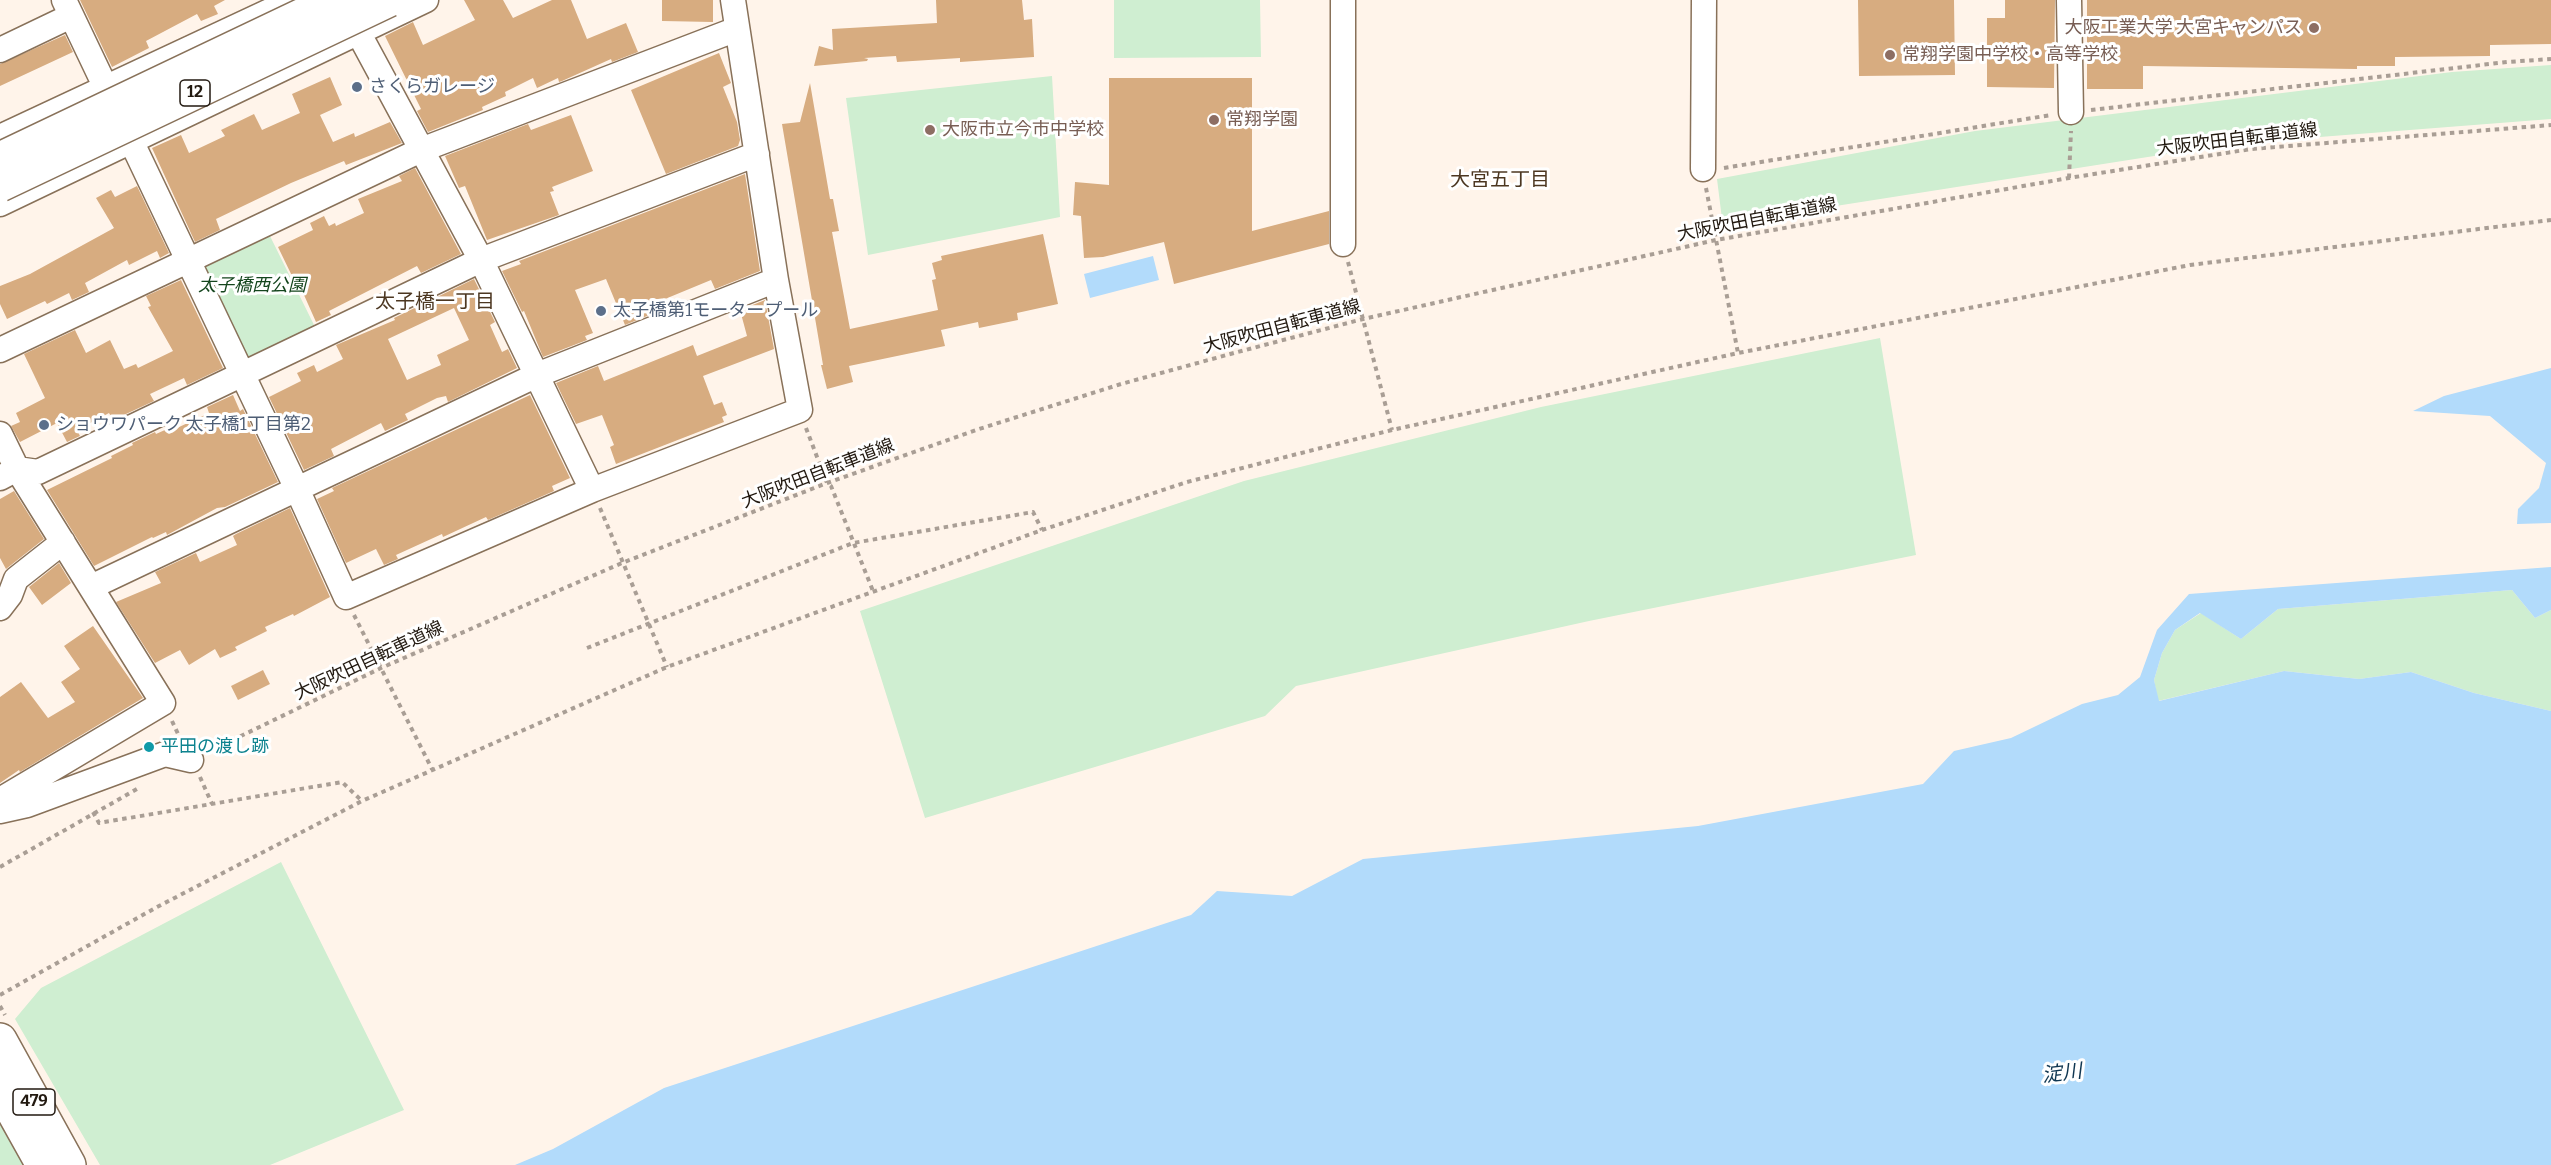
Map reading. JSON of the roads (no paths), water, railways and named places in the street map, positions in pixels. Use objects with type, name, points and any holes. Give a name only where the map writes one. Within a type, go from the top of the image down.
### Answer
[{"type":"highway","points":[[0,159],[334,0]]},
{"type":"highway","name":"12","points":[[0,185],[389,0]]},
{"type":"highway","name":"479","points":[[0,1040],[69,1165]]},
{"type":"highway","name":"479","points":[[0,1088],[43,1165]]},
{"type":"street","points":[[0,137],[293,0]]},
{"type":"street","points":[[343,0],[481,260],[592,490]]},
{"type":"street","points":[[0,204],[426,0]]},
{"type":"street","points":[[0,50],[67,8],[297,489],[346,597],[592,490],[800,410],[776,280],[733,0]]},
{"type":"street","points":[[1343,244],[1344,0]]},
{"type":"street","points":[[1704,0],[1711,169]]},
{"type":"street","points":[[2069,0],[2072,112]]},
{"type":"street","points":[[0,350],[422,150],[737,29]]},
{"type":"street","points":[[9,474],[38,472],[481,260],[757,154]]},
{"type":"street","points":[[91,587],[537,375],[776,280]]},
{"type":"street","points":[[0,434],[9,474],[63,542],[163,703],[0,800]]},
{"type":"street","points":[[0,608],[10,595],[8,584],[63,542]]},
{"type":"street","points":[[0,811],[27,805],[165,754],[191,760]]},
{"type":"water","points":[[1153,256],[1159,280],[1090,298],[1084,274]]},
{"type":"water","points":[[2551,368],[2551,523],[2517,524],[2518,509],[2539,488],[2546,463],[2490,416],[2413,411],[2444,396]]},
{"type":"water","name":"淀川","points":[[2551,567],[2551,610],[2535,618],[2512,590],[2278,609],[2241,639],[2200,613],[2175,630],[2162,653],[2154,680],[2159,701],[2284,671],[2359,679],[2411,672],[2474,693],[2551,711],[2551,1165],[515,1165],[553,1149],[664,1088],[1191,915],[1217,891],[1292,896],[1363,859],[1698,826],[1923,784],[1954,751],[2011,738],[2082,704],[2118,695],[2140,677],[2157,630],[2189,594]]},
{"type":"place","name":"大阪工業大学 大宮キャンパス","points":[[2314,28]]},
{"type":"place","name":"常翔学園中学校・高等学校","points":[[1890,55]]},
{"type":"place","name":"さくらガレージ","points":[[357,87]]},
{"type":"place","name":"常翔学園","points":[[1214,120]]},
{"type":"place","name":"大阪市立今市中学校","points":[[930,130]]},
{"type":"place","name":"太子橋第1モータープール","points":[[601,311]]},
{"type":"place","name":"ショウワパーク 太子橋1丁目第2","points":[[44,425]]},
{"type":"place","name":"平田の渡し跡","points":[[149,747]]},
{"type":"district","name":"大宮五丁目","points":[[1500,180]]},
{"type":"district","name":"太子橋一丁目","points":[[435,302]]},
{"type":"park label","name":"太子橋西公園","points":[[252,286]]}]
